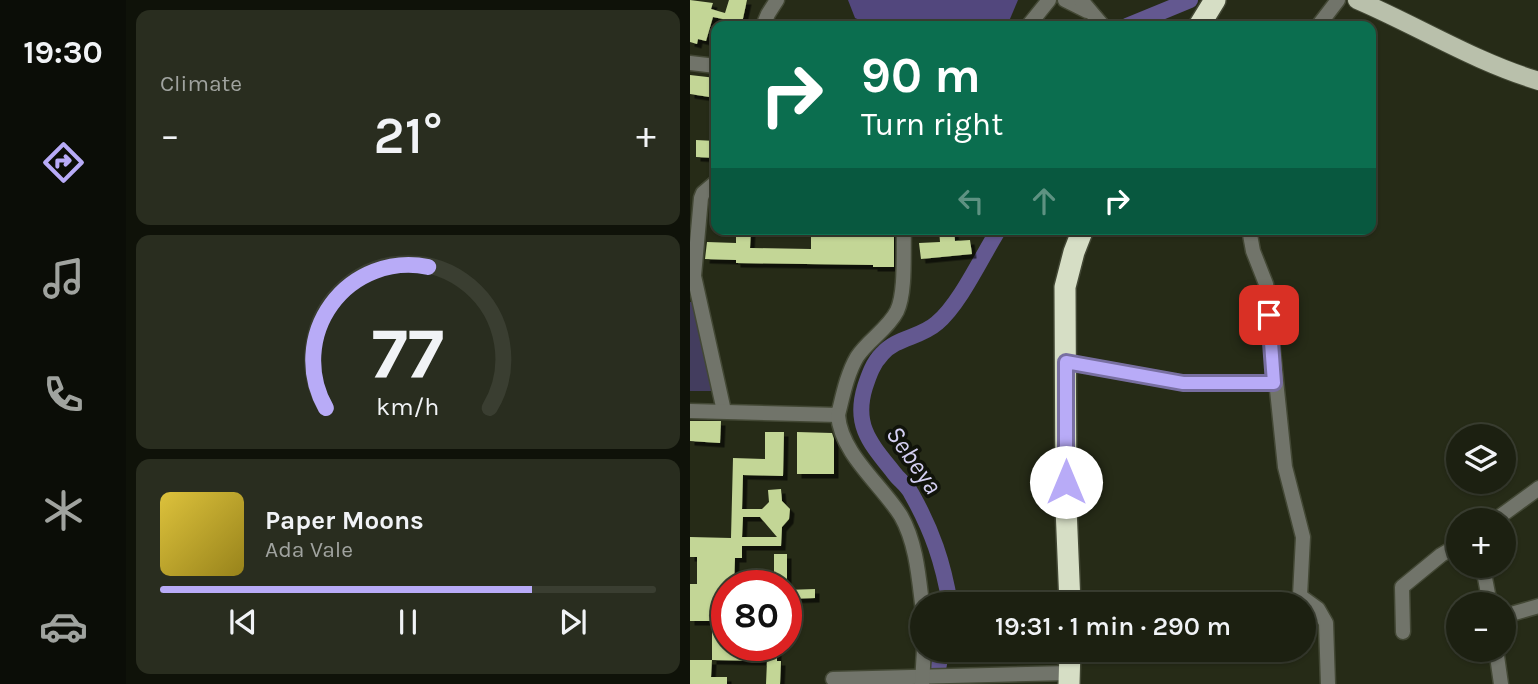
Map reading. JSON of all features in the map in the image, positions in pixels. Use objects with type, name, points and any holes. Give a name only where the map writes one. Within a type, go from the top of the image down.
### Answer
[{"type":"highway","points":[[1202,21],[1215,0]]},
{"type":"highway","points":[[1070,592],[1066,506],[1065,287],[1081,235]]},
{"type":"main road","points":[[1357,0],[1508,72],[1539,81]]},
{"type":"street","points":[[766,21],[778,0]]},
{"type":"street","points":[[1032,21],[1049,0]]},
{"type":"street","points":[[1065,0],[1085,6],[1098,21]]},
{"type":"street","points":[[1322,21],[1338,0]]},
{"type":"street","points":[[690,63],[711,65]]},
{"type":"street","points":[[711,186],[701,198],[694,276],[724,411]]},
{"type":"street","points":[[904,235],[900,302],[888,324],[858,356],[847,380],[839,427],[909,533],[920,592]]},
{"type":"street","points":[[1250,235],[1253,251],[1266,284],[1284,467],[1302,537],[1296,592]]},
{"type":"street","points":[[1066,362],[1183,383],[1274,383]]},
{"type":"street","points":[[690,411],[839,415]]},
{"type":"street","points":[[1512,508],[1539,488]]},
{"type":"street","points":[[1403,632],[1402,587],[1446,552]]},
{"type":"street","points":[[1516,613],[1539,606]]},
{"type":"street","points":[[1316,608],[1326,623],[1328,684]]},
{"type":"street","points":[[1498,662],[1501,684]]},
{"type":"street","points":[[833,679],[1069,678]]},
{"type":"shaded area","points":[[848,0],[1018,0],[1009,21],[862,21],[855,18]]},
{"type":"shaded area","points":[[690,302],[696,302],[715,391],[690,391]]},
{"type":"building","points":[[690,0],[713,3],[711,9],[725,13],[729,0],[747,0],[742,21],[713,17],[706,41],[698,39],[697,44],[690,42]]},
{"type":"building","points":[[690,75],[711,77],[711,97],[690,94]]},
{"type":"building","points":[[696,140],[711,141],[711,158],[696,157]]},
{"type":"building","points":[[736,235],[751,235],[750,248],[811,249],[811,235],[894,235],[894,267],[736,263],[736,260],[705,259],[707,242],[736,243]]},
{"type":"building","points":[[939,235],[954,235],[955,241],[970,240],[972,254],[921,259],[919,243],[940,242]]},
{"type":"building","points":[[690,421],[721,421],[720,443],[690,441]]},
{"type":"building","points":[[765,432],[784,432],[783,476],[743,475],[742,509],[762,509],[769,502],[768,490],[781,489],[782,501],[790,509],[789,519],[782,527],[781,546],[742,546],[742,558],[735,558],[735,570],[711,570],[711,621],[690,621],[690,584],[697,584],[697,557],[690,557],[690,537],[731,538],[733,458],[765,459]],"holes":[[[743,517],[760,517],[777,537],[742,537]]]},
{"type":"building","points":[[797,432],[832,433],[834,474],[797,474]]},
{"type":"building","points":[[774,554],[787,554],[787,570],[774,570]]},
{"type":"building","points":[[802,589],[815,589],[815,598],[802,598]]},
{"type":"building","points":[[690,660],[711,660],[711,677],[727,677],[727,684],[690,684]]},
{"type":"building","points":[[767,661],[781,661],[780,684],[766,684]]},
{"type":"waterway","name":"Sebeya","points":[[1139,21],[1190,0]]},
{"type":"waterway","name":"Sebeya","points":[[948,592],[931,533],[918,507],[909,490],[866,434],[861,413],[862,401],[870,374],[879,358],[888,348],[923,332],[946,315],[995,235]]},
{"type":"waterway","name":"Sebeya","points":[[935,684],[939,662]]},
{"type":"route","points":[[1066,482],[1066,362],[1183,383],[1274,383],[1269,315]]}]
